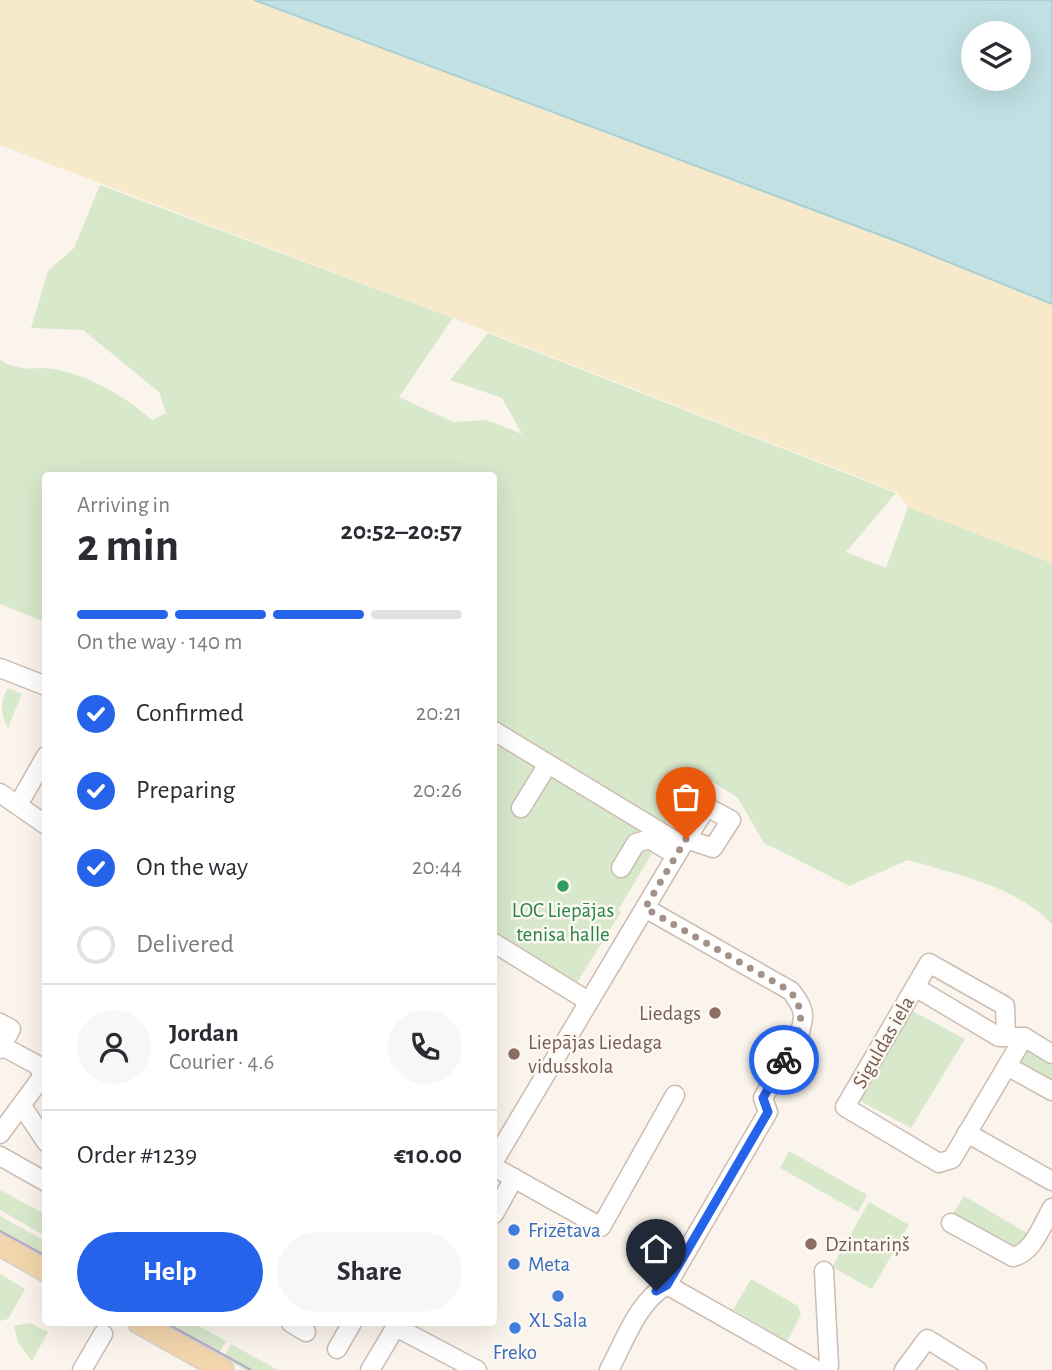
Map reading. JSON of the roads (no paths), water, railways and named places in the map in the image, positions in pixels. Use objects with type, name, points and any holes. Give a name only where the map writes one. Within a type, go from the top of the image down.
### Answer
[{"type":"main road","points":[[0,1245],[42,1268]]},
{"type":"main road","points":[[144,1326],[223,1370]]},
{"type":"street","points":[[0,668],[42,684]]},
{"type":"street","points":[[497,733],[681,846]]},
{"type":"street","points":[[18,805],[42,763]]},
{"type":"street","points":[[522,808],[548,764]]},
{"type":"street","points":[[0,793],[42,822]]},
{"type":"street","points":[[621,868],[636,843],[650,839],[681,846]]},
{"type":"street","points":[[497,1156],[681,846]]},
{"type":"street","points":[[610,1370],[652,1294],[667,1285],[768,1112],[763,1098],[798,1035],[803,1014],[799,1002],[790,991],[645,908]]},
{"type":"street","points":[[497,945],[588,1001]]},
{"type":"street","points":[[915,987],[929,963],[1005,1006],[1015,1037]]},
{"type":"street","name":"Siguldas iela","points":[[1015,1037],[1007,1066],[952,1159],[939,1163],[845,1107],[915,987],[983,1028],[1015,1037],[1052,1054]]},
{"type":"street","points":[[0,1023],[10,1029],[1,1047],[39,1066],[42,1073]]},
{"type":"street","points":[[1007,1066],[1052,1091]]},
{"type":"street","points":[[0,1134],[42,1080]]},
{"type":"street","points":[[497,1169],[601,1227],[675,1095]]},
{"type":"street","points":[[22,1106],[42,1136]]},
{"type":"street","points":[[967,1133],[1052,1181]]},
{"type":"street","points":[[0,1156],[42,1180]]},
{"type":"street","points":[[497,1208],[513,1178]]},
{"type":"street","points":[[951,1223],[1013,1257],[1023,1255],[1029,1248],[1052,1208]]},
{"type":"street","points":[[824,1271],[829,1366],[826,1370]]},
{"type":"street","points":[[667,1285],[817,1370]]},
{"type":"street","points":[[337,1349],[350,1326]]},
{"type":"street","points":[[370,1370],[396,1326]]},
{"type":"street","points":[[399,1326],[477,1370]]},
{"type":"street","points":[[82,1370],[103,1334]]},
{"type":"street","points":[[904,1370],[927,1339],[977,1370]]},
{"type":"water","points":[[254,0],[1052,0],[1052,304],[899,242]]},
{"type":"tram line","points":[[0,1231],[42,1254]]},
{"type":"tram line","points":[[171,1326],[251,1370]]},
{"type":"place","name":"LOC Liepājas tenisa halle","points":[[563,886]]},
{"type":"place","name":"Liedags","points":[[715,1013]]},
{"type":"place","name":"Liepājas Liedaga vidusskola","points":[[514,1054]]},
{"type":"place","name":"Frizētava","points":[[514,1230]]},
{"type":"place","name":"Dzintariņš","points":[[811,1244]]},
{"type":"place","name":"Meta","points":[[514,1264]]},
{"type":"place","name":"XL Sala","points":[[558,1296]]},
{"type":"place","name":"Freko","points":[[515,1328]]}]
